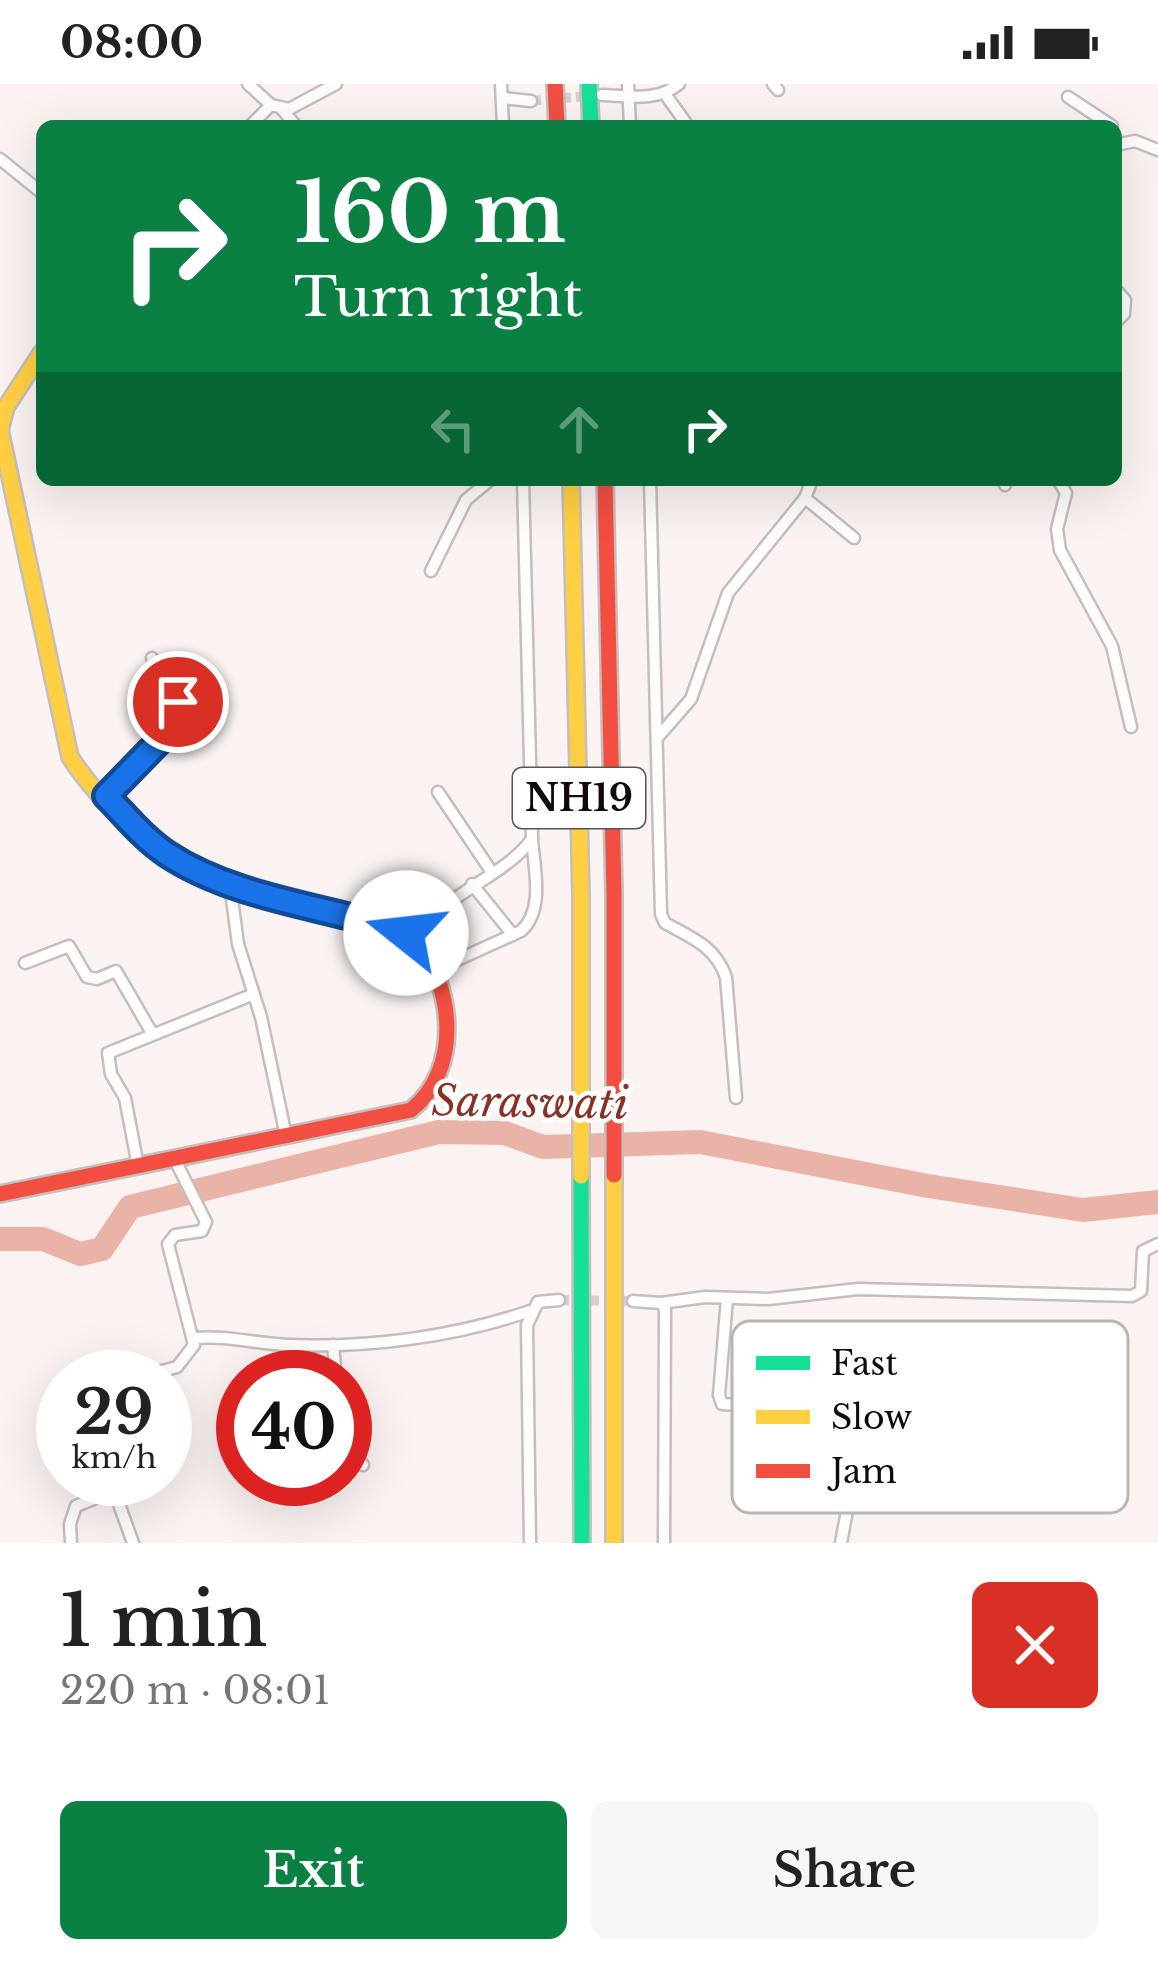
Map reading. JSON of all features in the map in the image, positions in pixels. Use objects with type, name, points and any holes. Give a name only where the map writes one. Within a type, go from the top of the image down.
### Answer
[{"type":"main road","points":[[555,84],[557,120]]},
{"type":"main road","points":[[592,120],[595,90]]},
{"type":"main road","points":[[0,1194],[177,1162],[411,1110],[431,1093],[445,1066],[449,1041],[428,954],[416,938],[230,884],[168,854],[84,779],[70,757],[5,466],[2,418],[36,361]]},
{"type":"main road","name":"NH19","points":[[571,486],[581,896],[582,1543]]},
{"type":"main road","name":"NH19","points":[[605,486],[614,872],[614,1543]]},
{"type":"street","points":[[248,84],[290,120]]},
{"type":"street","points":[[258,120],[276,106],[302,104],[336,84]]},
{"type":"street","points":[[501,84],[503,120]]},
{"type":"street","points":[[595,90],[665,94],[679,84]]},
{"type":"street","points":[[628,90],[630,120]]},
{"type":"street","points":[[665,94],[684,120]]},
{"type":"street","points":[[1068,97],[1103,120]]},
{"type":"street","points":[[502,98],[531,101]]},
{"type":"street","points":[[1122,132],[1158,150]]},
{"type":"street","points":[[1122,144],[1135,141]]},
{"type":"street","points":[[0,158],[36,188]]},
{"type":"street","points":[[431,571],[466,500],[483,486]]},
{"type":"street","points":[[433,971],[513,935],[527,927],[534,914],[523,486]]},
{"type":"street","points":[[650,486],[661,914],[664,922],[706,946],[722,964],[736,1098]]},
{"type":"street","points":[[656,738],[691,699],[728,593],[810,486]]},
{"type":"street","points":[[1060,486],[1066,500],[1057,529],[1060,550],[1112,646],[1131,727]]},
{"type":"street","points":[[805,498],[854,538]]},
{"type":"street","points":[[106,796],[182,716],[152,658]]},
{"type":"street","points":[[438,792],[491,871]]},
{"type":"street","points":[[416,938],[441,907],[514,858],[532,839]]},
{"type":"street","points":[[230,884],[238,944],[286,1136]]},
{"type":"street","points":[[472,884],[513,935]]},
{"type":"street","points":[[25,963],[70,946],[87,977],[97,979],[116,971],[152,1033]]},
{"type":"street","points":[[138,1166],[125,1098],[105,1058],[112,1048],[254,994]]},
{"type":"street","points":[[177,1162],[206,1227],[176,1235],[168,1244],[194,1338],[192,1352]]},
{"type":"street","points":[[633,1301],[768,1299],[858,1289],[1132,1296],[1142,1291],[1143,1251],[1158,1244]]},
{"type":"street","points":[[727,1298],[719,1395],[722,1404],[732,1405]]},
{"type":"street","points":[[530,1543],[527,1325],[538,1302],[559,1300]]},
{"type":"street","points":[[661,1303],[665,1310],[664,1543]]},
{"type":"street","points":[[194,1338],[228,1336],[282,1345],[333,1345],[463,1331],[530,1311]]},
{"type":"street","points":[[333,1345],[333,1350]]},
{"type":"street","points":[[71,1543],[76,1506]]},
{"type":"street","points":[[119,1506],[133,1543]]},
{"type":"street","points":[[841,1543],[847,1513]]},
{"type":"waterway","name":"Saraswati","points":[[0,1239],[43,1239],[80,1254],[102,1249],[130,1207],[439,1132],[505,1133],[543,1147],[700,1142],[1083,1210],[1158,1202]]},
{"type":"tunnel","points":[[531,101],[588,96]]},
{"type":"tunnel","points":[[559,1300],[633,1301]]},
{"type":"traffic: fast","points":[[589,84],[591,120]]},
{"type":"traffic: fast","points":[[581,1176],[582,1543]]},
{"type":"traffic: slow","points":[[36,361],[6,407],[0,430],[70,757],[101,797],[140,833],[185,863],[231,883]]},
{"type":"traffic: slow","points":[[571,486],[581,896],[581,1176]]},
{"type":"traffic: slow","points":[[614,1175],[614,1543]]},
{"type":"traffic: jam","points":[[555,84],[557,120]]},
{"type":"traffic: jam","points":[[605,486],[614,895],[614,1175]]},
{"type":"traffic: jam","points":[[0,1194],[411,1110],[427,1093],[439,1073],[447,1027],[438,980],[416,938],[231,883]]},
{"type":"route","points":[[178,702],[180,720],[106,796],[137,830],[206,875],[406,933]]}]
